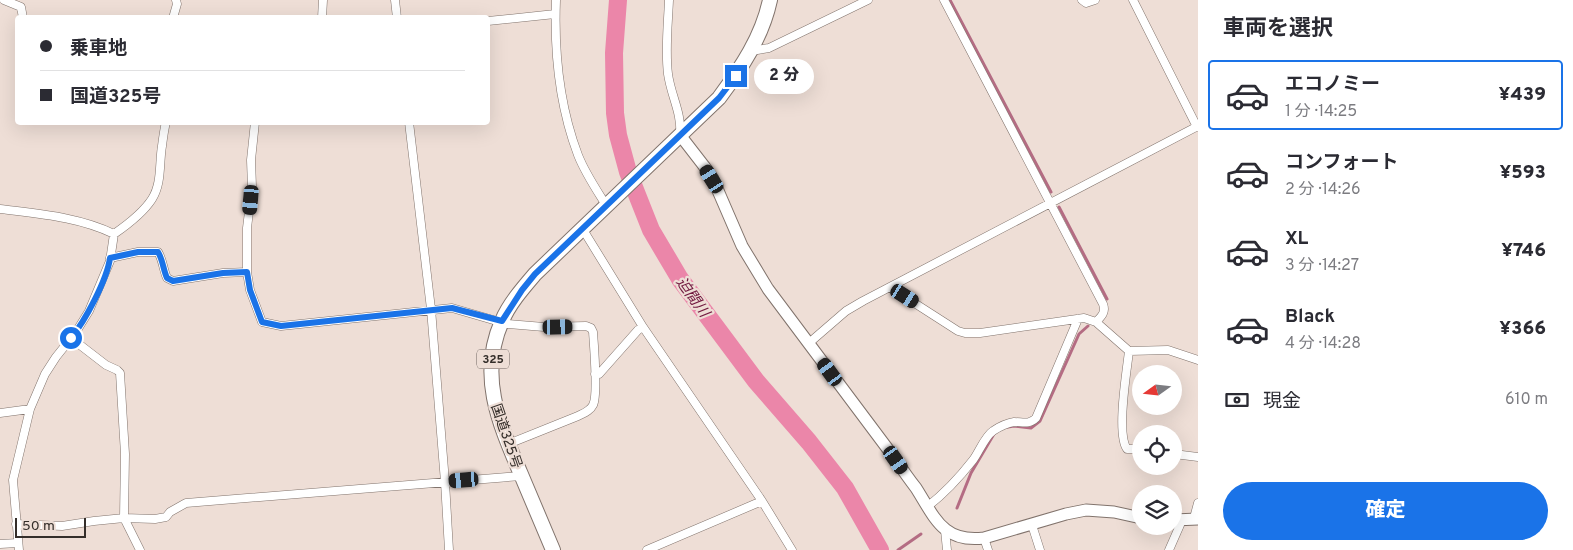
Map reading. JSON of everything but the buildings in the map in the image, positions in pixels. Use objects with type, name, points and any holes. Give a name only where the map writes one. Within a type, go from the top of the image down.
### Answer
[{"type":"highway","name":"国道325号","points":[[553,550],[508,444],[496,409],[492,383],[493,349],[502,321],[530,279],[719,98],[751,51],[761,30],[770,0]]},
{"type":"street","points":[[4,0],[21,7],[22,15]]},
{"type":"street","points":[[174,15],[177,4],[176,0]]},
{"type":"street","points":[[322,15],[323,0]]},
{"type":"street","points":[[395,0],[397,15]]},
{"type":"street","points":[[556,0],[558,74],[563,105],[578,156],[589,178],[609,203]]},
{"type":"street","points":[[669,0],[667,27],[668,73],[681,123],[680,135],[712,179],[742,246],[756,269],[782,308],[896,460],[938,524],[952,535],[960,538],[975,539],[1086,510],[1114,512],[1132,516]]},
{"type":"street","points":[[751,51],[769,48],[868,0]]},
{"type":"street","points":[[944,0],[1103,304],[1103,315],[1096,322]]},
{"type":"street","points":[[1082,0],[1086,3],[1095,0]]},
{"type":"street","points":[[809,343],[846,311],[1198,127],[1133,0]]},
{"type":"street","points":[[490,21],[555,14]]},
{"type":"street","points":[[0,544],[19,547],[13,480],[30,409],[45,374],[89,311],[101,285],[110,258],[114,234],[130,223],[152,200],[160,172],[166,125]]},
{"type":"street","points":[[254,125],[251,160],[252,187],[247,228],[247,272],[250,290],[262,322],[281,326],[452,308],[507,324],[544,327],[586,326],[591,328],[594,332],[595,402],[593,406],[587,412],[508,444]]},
{"type":"street","points":[[409,125],[431,309],[449,550]]},
{"type":"street","points":[[0,209],[66,218],[84,222],[114,234]]},
{"type":"street","points":[[582,228],[642,327],[762,501],[792,550]]},
{"type":"street","points":[[110,258],[138,252],[158,252],[162,258],[162,268],[167,278],[173,281],[223,273],[247,272]]},
{"type":"street","points":[[891,288],[950,326],[965,333],[980,333],[1078,319],[1091,320],[1096,322],[1130,351],[1168,350],[1198,360]]},
{"type":"street","points":[[927,508],[959,477],[991,432],[1006,424],[1013,422],[1028,423],[1036,418],[1078,319]]},
{"type":"street","points":[[595,374],[600,374],[642,327]]},
{"type":"street","points":[[71,338],[106,365],[120,373],[125,454],[124,518],[140,550]]},
{"type":"street","points":[[1130,351],[1123,410],[1123,437],[1124,445],[1127,449],[1132,449]]},
{"type":"street","points":[[0,413],[30,409]]},
{"type":"street","points":[[1182,455],[1198,457]]},
{"type":"street","points":[[16,524],[62,526],[94,520],[154,519],[166,517],[170,512],[186,503],[521,476]]},
{"type":"street","points":[[647,550],[762,501]]},
{"type":"street","points":[[1182,519],[1196,518],[1198,503]]},
{"type":"street","points":[[1032,525],[1040,550]]},
{"type":"street","points":[[945,530],[947,550]]},
{"type":"street","points":[[1169,550],[1176,535]]},
{"type":"street","points":[[984,538],[988,550]]},
{"type":"waterway","name":"迫間川","points":[[618,0],[614,53],[615,113],[618,135],[628,172],[651,230],[680,279],[756,381],[809,442],[845,488],[880,550]]},
{"type":"waterway","points":[[950,0],[1051,192]]},
{"type":"waterway","points":[[1059,207],[1107,299]]},
{"type":"waterway","points":[[1008,427],[1031,428],[1040,421],[1079,334],[1088,326]]},
{"type":"waterway","points":[[957,508],[971,473],[994,434]]},
{"type":"waterway","points":[[898,550],[921,534]]},
{"type":"route","points":[[71,338],[89,311],[101,285],[110,258],[138,252],[158,252],[162,258],[162,268],[167,278],[173,281],[223,273],[247,272],[250,290],[262,322],[281,326],[452,308],[502,321],[510,306],[535,274],[719,98],[736,76]]}]
